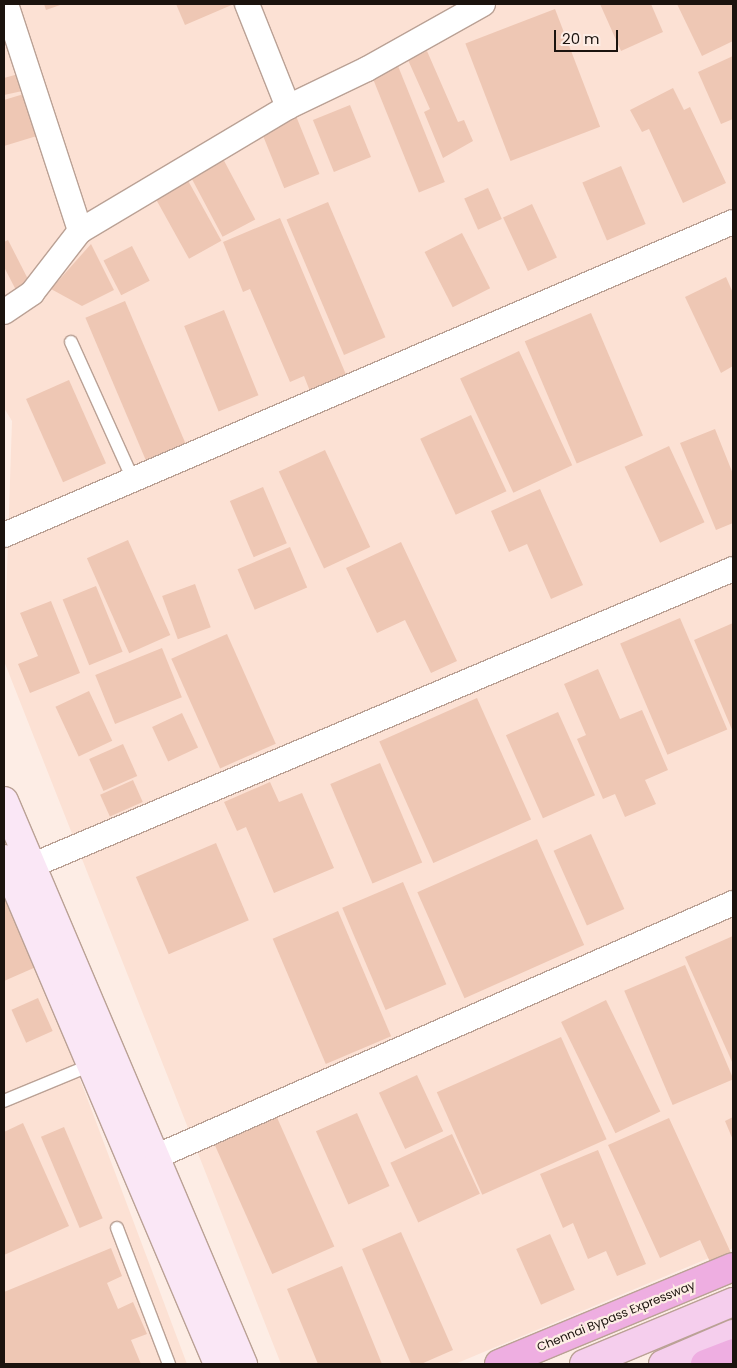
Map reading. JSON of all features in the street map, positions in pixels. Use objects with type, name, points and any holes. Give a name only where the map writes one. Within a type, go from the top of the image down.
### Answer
[{"type":"highway","name":"Chennai Bypass Expressway","points":[[499,1364],[733,1267]]},
{"type":"highway","points":[[705,1364],[733,1353]]},
{"type":"main road","points":[[4,801],[153,1158],[243,1364]]},
{"type":"main road","points":[[4,859],[218,1364]]},
{"type":"main road","points":[[584,1364],[733,1302]]},
{"type":"main road","points":[[663,1364],[733,1334]]},
{"type":"street","points":[[6,4],[80,231]]},
{"type":"street","points":[[247,4],[288,107]]},
{"type":"street","points":[[4,312],[32,293],[80,231],[288,107],[367,69],[483,4]]},
{"type":"street","points":[[4,535],[733,222]]},
{"type":"street","points":[[31,866],[733,569]]},
{"type":"street","points":[[153,1158],[733,903]]},
{"type":"lane","points":[[71,342],[132,479]]},
{"type":"lane","points":[[4,1102],[91,1065]]},
{"type":"lane","points":[[117,1228],[169,1364]]},
{"type":"shaded area","points":[[4,4],[733,4],[733,1248],[455,1364],[281,1364],[4,661],[12,421],[4,408]]},
{"type":"shaded area","points":[[4,877],[187,1364],[4,1364]]},
{"type":"building","points":[[44,4],[63,4],[46,10]]},
{"type":"building","points":[[176,4],[234,4],[185,25]]},
{"type":"building","points":[[600,4],[651,4],[663,32],[621,51]]},
{"type":"building","points":[[677,4],[733,4],[733,41],[702,56]]},
{"type":"building","points":[[555,9],[600,127],[511,161],[465,43]]},
{"type":"building","points":[[427,51],[458,122],[464,120],[473,141],[443,158],[424,112],[430,109],[408,60]]},
{"type":"building","points":[[733,56],[733,119],[721,124],[698,72]]},
{"type":"building","points":[[398,66],[445,182],[419,192],[372,76]]},
{"type":"building","points":[[22,73],[27,90],[4,95],[4,78]]},
{"type":"building","points":[[673,88],[684,110],[690,107],[726,183],[683,203],[649,129],[642,132],[630,110]]},
{"type":"building","points":[[27,93],[40,135],[4,146],[4,100]]},
{"type":"building","points":[[350,105],[371,157],[334,172],[313,120]]},
{"type":"building","points":[[294,111],[319,174],[284,188],[259,125]]},
{"type":"building","points":[[221,155],[255,219],[223,237],[188,172]]},
{"type":"building","points":[[621,166],[646,224],[607,240],[582,182]]},
{"type":"building","points":[[186,177],[221,241],[189,259],[154,195]]},
{"type":"building","points":[[488,188],[502,219],[478,230],[464,199]]},
{"type":"building","points":[[328,202],[385,337],[344,355],[287,220]]},
{"type":"building","points":[[532,204],[557,257],[528,271],[503,218]]},
{"type":"building","points":[[280,218],[350,384],[313,399],[304,376],[290,382],[250,289],[243,292],[223,242]]},
{"type":"building","points":[[462,233],[490,288],[453,307],[425,252]]},
{"type":"building","points":[[8,240],[31,285],[17,292],[4,267],[4,242]]},
{"type":"building","points":[[91,244],[114,290],[82,306],[51,289]]},
{"type":"building","points":[[132,246],[150,281],[121,295],[103,261]]},
{"type":"building","points":[[726,277],[733,293],[733,366],[721,373],[685,297]]},
{"type":"building","points":[[125,301],[186,445],[146,461],[85,318]]},
{"type":"building","points":[[224,310],[258,395],[219,411],[184,326]]},
{"type":"building","points":[[591,313],[643,435],[577,464],[525,341]]},
{"type":"building","points":[[519,351],[572,465],[513,493],[460,378]]},
{"type":"building","points":[[69,380],[106,463],[63,482],[26,399]]},
{"type":"building","points":[[471,415],[506,491],[456,515],[420,439]]},
{"type":"building","points":[[715,429],[733,474],[733,523],[716,530],[680,443]]},
{"type":"building","points":[[669,446],[704,522],[660,543],[625,467]]},
{"type":"building","points":[[325,450],[370,547],[324,569],[279,472]]},
{"type":"building","points":[[263,487],[287,543],[254,557],[230,501]]},
{"type":"building","points":[[540,489],[583,585],[551,599],[527,544],[509,552],[491,511]]},
{"type":"building","points":[[128,540],[170,635],[129,653],[87,558]]},
{"type":"building","points":[[401,542],[457,661],[431,673],[405,620],[377,633],[346,568]]},
{"type":"building","points":[[290,547],[307,588],[255,610],[238,569]]},
{"type":"building","points":[[195,584],[211,627],[178,639],[162,596]]},
{"type":"building","points":[[96,586],[123,652],[89,665],[63,599]]},
{"type":"building","points":[[51,601],[80,673],[30,693],[18,664],[38,656],[20,613]]},
{"type":"building","points":[[680,618],[727,729],[667,755],[620,643]]},
{"type":"building","points":[[733,623],[733,732],[694,640]]},
{"type":"building","points":[[227,634],[276,744],[220,768],[171,659]]},
{"type":"building","points":[[162,648],[182,697],[115,724],[95,675]]},
{"type":"building","points":[[598,669],[620,719],[642,710],[668,770],[645,780],[656,804],[625,817],[615,794],[603,799],[577,739],[586,735],[564,684]]},
{"type":"building","points":[[89,691],[112,741],[79,756],[55,707]]},
{"type":"building","points":[[477,698],[531,820],[433,863],[379,742]]},
{"type":"building","points":[[558,712],[595,795],[543,818],[506,735]]},
{"type":"building","points":[[182,713],[198,747],[168,761],[152,727]]},
{"type":"building","points":[[123,744],[137,776],[103,791],[89,759]]},
{"type":"building","points":[[380,763],[422,862],[372,884],[330,784]]},
{"type":"building","points":[[133,780],[143,802],[110,817],[100,795]]},
{"type":"building","points":[[270,782],[279,802],[302,793],[334,868],[274,893],[246,827],[237,831],[224,802]]},
{"type":"building","points":[[591,834],[624,909],[587,926],[554,851]]},
{"type":"building","points":[[537,839],[584,945],[465,998],[417,892]]},
{"type":"building","points":[[216,843],[249,920],[169,954],[136,877]]},
{"type":"building","points":[[403,882],[446,984],[386,1010],[342,908]]},
{"type":"building","points":[[4,893],[36,967],[4,981]]},
{"type":"building","points":[[338,911],[391,1036],[326,1064],[273,939]]},
{"type":"building","points":[[733,936],[733,1064],[685,957]]},
{"type":"building","points":[[685,965],[733,1079],[673,1105],[624,991]]},
{"type":"building","points":[[38,998],[53,1031],[26,1043],[12,1010]]},
{"type":"building","points":[[606,1000],[660,1111],[615,1133],[561,1022]]},
{"type":"building","points":[[561,1037],[607,1139],[482,1195],[437,1092]]},
{"type":"building","points":[[417,1075],[443,1131],[405,1149],[379,1093]]},
{"type":"building","points":[[275,1113],[334,1246],[272,1274],[213,1141]]},
{"type":"building","points":[[357,1113],[390,1186],[348,1204],[316,1131]]},
{"type":"building","points":[[733,1117],[733,1140],[725,1121]]},
{"type":"building","points":[[669,1118],[731,1253],[710,1262],[700,1240],[660,1258],[608,1145]]},
{"type":"building","points":[[23,1123],[69,1226],[4,1255],[4,1132]]},
{"type":"building","points":[[64,1127],[103,1218],[80,1228],[41,1137]]},
{"type":"building","points":[[452,1134],[480,1194],[418,1223],[390,1163]]},
{"type":"building","points":[[598,1150],[646,1264],[617,1276],[606,1251],[588,1259],[573,1223],[563,1228],[540,1174]]},
{"type":"building","points":[[401,1232],[453,1350],[421,1364],[411,1364],[362,1249]]},
{"type":"building","points":[[550,1234],[575,1290],[541,1305],[516,1249]]},
{"type":"building","points":[[111,1248],[122,1276],[107,1283],[118,1309],[133,1302],[147,1334],[131,1340],[141,1364],[4,1364],[4,1292]]},
{"type":"building","points":[[342,1266],[382,1364],[318,1364],[287,1289]]}]
